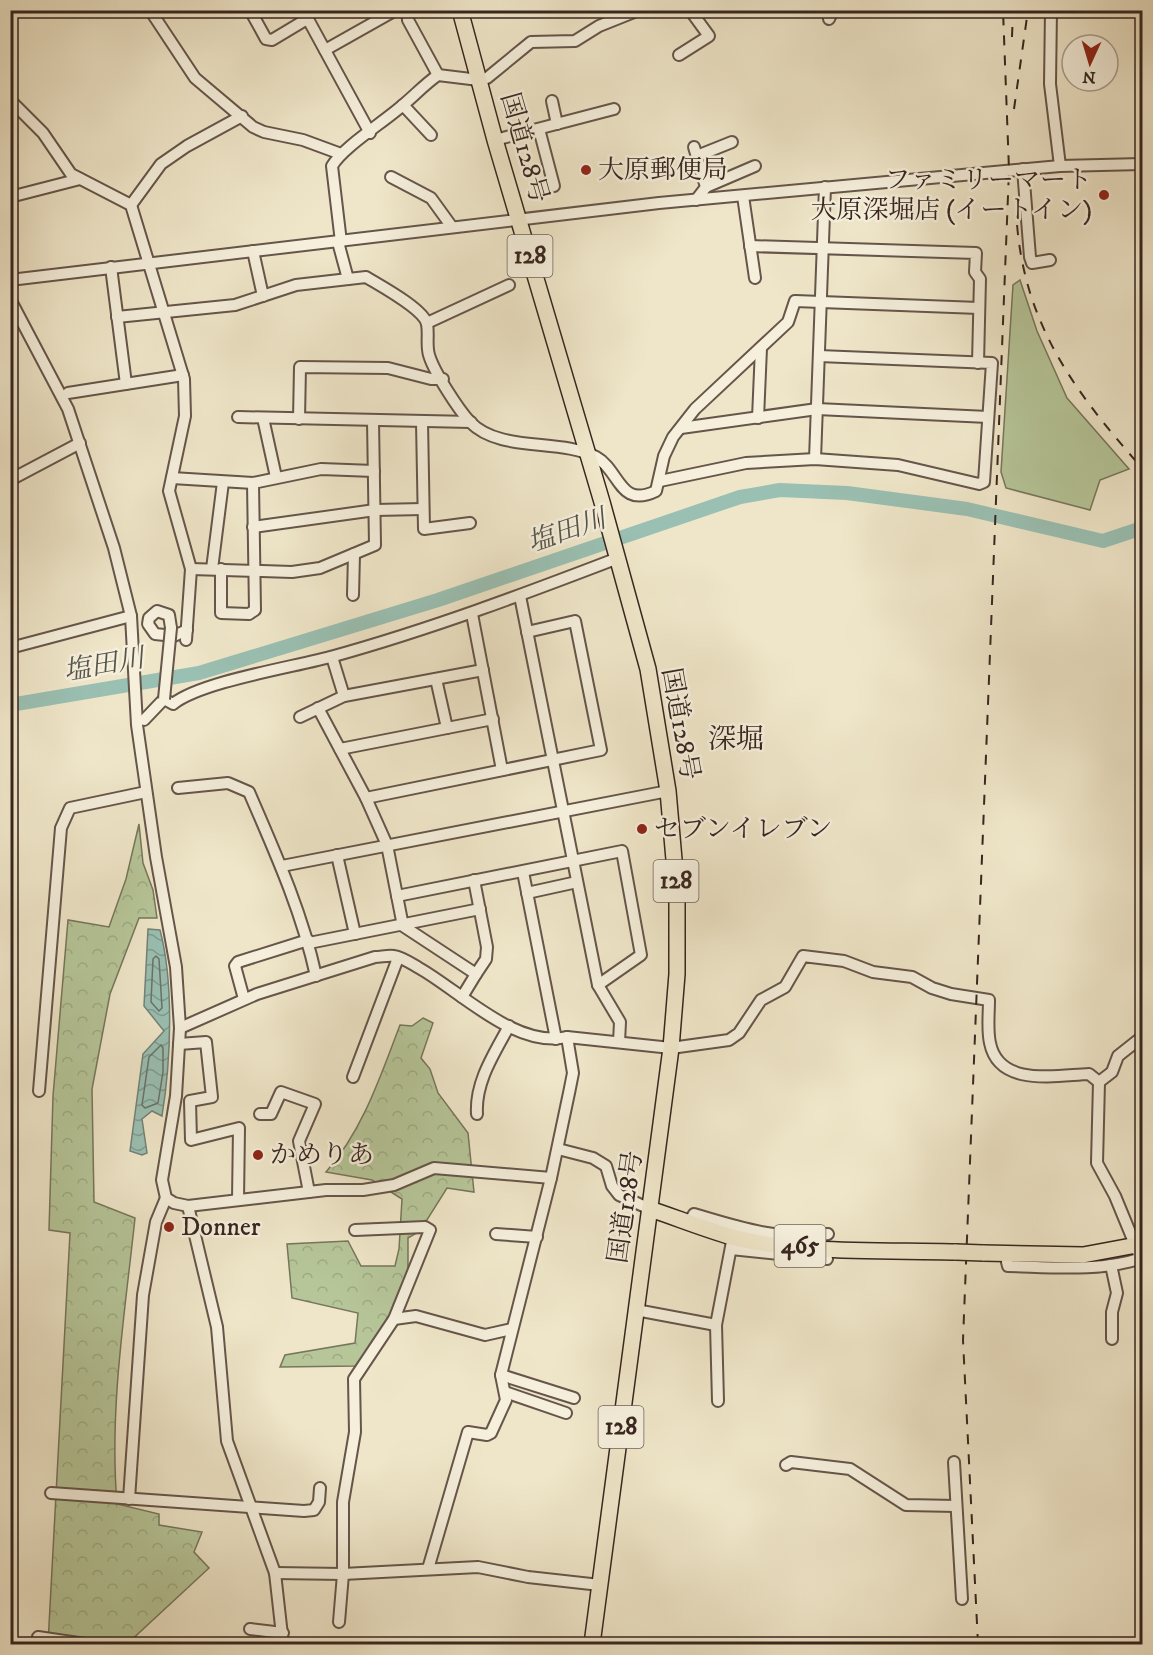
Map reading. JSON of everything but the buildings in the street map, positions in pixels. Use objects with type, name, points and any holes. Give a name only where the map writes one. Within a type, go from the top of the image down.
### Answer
[{"type":"highway","name":"国道128号","points":[[460,10],[495,140],[602,502],[648,669],[668,791],[677,894],[677,974],[671,1048],[592,1644]]},
{"type":"highway","name":"465","points":[[650,1209],[733,1238],[811,1247],[1083,1255],[1141,1252]]},
{"type":"street","points":[[10,12],[27,10]]},
{"type":"street","points":[[150,10],[195,78],[242,116],[264,132],[303,140],[341,154]]},
{"type":"street","points":[[250,10],[266,39],[272,40],[305,15],[370,133]]},
{"type":"street","points":[[325,50],[396,10]]},
{"type":"street","points":[[407,10],[408,20],[438,75]]},
{"type":"street","points":[[348,279],[340,242],[331,177],[332,166],[341,154],[370,133],[438,75],[479,80],[487,78],[531,42],[571,42],[599,26],[639,10]]},
{"type":"street","points":[[679,55],[708,36],[690,10]]},
{"type":"street","points":[[1051,10],[1050,84],[1060,166]]},
{"type":"street","points":[[10,100],[43,134],[71,174],[131,205],[183,375],[186,398],[185,416],[169,491],[191,569],[187,635],[174,636],[155,634],[148,624],[149,618],[157,611],[163,612],[169,615],[171,628],[164,699],[140,722]]},
{"type":"street","points":[[552,100],[557,124]]},
{"type":"street","points":[[403,105],[431,135]]},
{"type":"street","points":[[495,140],[614,109]]},
{"type":"street","points":[[131,205],[161,164],[187,146],[242,116]]},
{"type":"street","points":[[539,129],[554,186]]},
{"type":"street","points":[[706,187],[695,152],[726,147]]},
{"type":"street","points":[[10,280],[696,200],[1060,166],[1143,164]]},
{"type":"street","points":[[696,200],[706,187],[755,166]]},
{"type":"street","points":[[1023,169],[1032,263],[1050,260]]},
{"type":"street","points":[[391,177],[431,198],[452,227]]},
{"type":"street","points":[[10,197],[80,179]]},
{"type":"street","points":[[814,459],[825,187]]},
{"type":"street","points":[[742,196],[755,278]]},
{"type":"street","points":[[750,246],[976,253],[975,272],[980,279],[978,363]]},
{"type":"street","points":[[253,251],[263,296]]},
{"type":"street","points":[[111,267],[126,384]]},
{"type":"street","points":[[117,317],[166,314],[235,305],[296,285],[366,277],[411,306],[427,323],[430,357],[471,422],[498,437],[530,444],[564,446],[587,453],[608,465],[617,483],[632,494],[647,495],[656,491],[664,456],[695,409],[788,322],[795,301],[979,308]]},
{"type":"street","points":[[427,323],[509,285]]},
{"type":"street","points":[[10,299],[54,380],[80,443],[114,548],[131,616],[146,792],[176,967],[180,1028],[176,1096],[162,1180],[166,1198],[156,1222],[143,1295],[129,1499]]},
{"type":"street","points":[[758,418],[761,348]]},
{"type":"street","points":[[660,481],[746,463],[814,459],[898,465],[979,484],[984,482],[992,363],[819,356]]},
{"type":"street","points":[[299,419],[300,367],[388,368],[431,380],[443,380]]},
{"type":"street","points":[[68,393],[183,375]]},
{"type":"street","points":[[681,428],[817,409],[988,417]]},
{"type":"street","points":[[238,417],[471,422]]},
{"type":"street","points":[[262,418],[276,477]]},
{"type":"street","points":[[191,569],[292,572],[310,569],[375,545],[373,421]]},
{"type":"street","points":[[422,422],[424,530],[470,524]]},
{"type":"street","points":[[10,480],[80,443]]},
{"type":"street","points":[[172,478],[254,483],[321,469],[374,471]]},
{"type":"street","points":[[223,482],[217,569],[221,613],[249,614],[255,610],[254,483]]},
{"type":"street","points":[[253,527],[375,510],[423,509]]},
{"type":"street","points":[[353,595],[354,554]]},
{"type":"street","points":[[164,699],[173,704],[207,689],[332,657],[472,614],[618,558]]},
{"type":"street","points":[[520,596],[598,985],[620,1022],[619,1042]]},
{"type":"street","points":[[472,614],[502,770]]},
{"type":"street","points":[[10,648],[131,616]]},
{"type":"street","points":[[366,798],[601,750],[575,621],[527,632]]},
{"type":"street","points":[[332,657],[344,696]]},
{"type":"street","points":[[300,717],[344,696],[483,670]]},
{"type":"street","points":[[436,679],[447,728]]},
{"type":"street","points":[[318,708],[366,798],[387,845],[404,926],[476,974]]},
{"type":"street","points":[[340,749],[493,719]]},
{"type":"street","points":[[178,788],[228,783],[249,792],[282,866],[308,941],[316,976]]},
{"type":"street","points":[[282,866],[668,791]]},
{"type":"street","points":[[39,1091],[62,828],[70,808],[146,792]]},
{"type":"street","points":[[397,896],[622,851],[641,955],[598,985]]},
{"type":"street","points":[[337,855],[355,934]]},
{"type":"street","points":[[428,1569],[468,1432],[487,1435],[495,1429],[506,1400],[501,1375],[558,1149],[573,1073],[561,1038],[523,872]]},
{"type":"street","points":[[462,997],[486,959],[487,947],[474,880]]},
{"type":"street","points":[[527,893],[577,882]]},
{"type":"street","points":[[244,999],[235,966],[238,962],[308,941],[404,926],[480,909]]},
{"type":"street","points":[[180,1028],[244,999],[375,957],[398,957],[433,976],[508,1026],[538,1037],[671,1048],[729,1040],[739,1033],[761,1000],[785,987],[803,956],[844,962],[873,972],[904,975],[951,994],[989,1000],[990,1044],[993,1053],[1007,1067],[1027,1075],[1047,1078],[1089,1074],[1099,1082]]},
{"type":"street","points":[[353,1077],[398,957]]},
{"type":"street","points":[[477,1114],[476,1098],[480,1086],[508,1026]]},
{"type":"street","points":[[1099,1082],[1112,1072],[1118,1056],[1143,1038]]},
{"type":"street","points":[[179,1044],[206,1042],[212,1097],[190,1101],[191,1140],[239,1128],[238,1200]]},
{"type":"street","points":[[1006,1262],[1008,1266],[1111,1265],[1141,1252],[1127,1232],[1115,1196],[1097,1163],[1099,1082]]},
{"type":"street","points":[[260,1114],[271,1113],[280,1092],[315,1104],[299,1141],[309,1192]]},
{"type":"street","points":[[558,1149],[593,1158],[606,1166],[612,1186],[619,1195],[650,1209]]},
{"type":"street","points":[[166,1198],[188,1206],[394,1185],[434,1168],[551,1178]]},
{"type":"street","points":[[188,1206],[217,1328],[227,1441],[275,1573],[283,1639],[250,1629]]},
{"type":"street","points":[[339,1623],[343,1574],[343,1502],[355,1432],[354,1379],[394,1318],[430,1232],[429,1228],[355,1230]]},
{"type":"street","points":[[496,1234],[537,1237]]},
{"type":"street","points":[[733,1238],[811,1237],[828,1234]]},
{"type":"street","points":[[733,1238],[827,1259]]},
{"type":"street","points":[[718,1401],[716,1325],[733,1238]]},
{"type":"street","points":[[1111,1265],[1117,1293],[1112,1312],[1112,1339]]},
{"type":"street","points":[[636,1310],[716,1325]]},
{"type":"street","points":[[394,1318],[416,1316],[485,1335],[512,1329]]},
{"type":"street","points":[[501,1375],[574,1398]]},
{"type":"street","points":[[505,1392],[566,1413]]},
{"type":"street","points":[[786,1465],[791,1462],[850,1469],[906,1505],[956,1506]]},
{"type":"street","points":[[954,1462],[962,1599]]},
{"type":"street","points":[[51,1493],[253,1509],[314,1510],[319,1502],[320,1488]]},
{"type":"street","points":[[275,1573],[343,1574],[478,1567],[528,1577],[600,1585]]},
{"type":"street","points":[[38,1637],[85,1644]]},
{"type":"green space","points":[[1020,280],[1037,331],[1067,398],[1129,469],[1100,480],[1090,510],[1006,488],[1001,472],[1013,285]]},
{"type":"green space","points":[[139,824],[143,863],[153,890],[157,918],[139,918],[110,994],[92,1089],[94,1202],[135,1218],[117,1396],[115,1468],[117,1504],[159,1514],[159,1525],[202,1532],[194,1552],[209,1568],[127,1644],[48,1644],[70,1233],[49,1230],[53,1096],[68,920],[109,927],[126,879]]},
{"type":"green space","points":[[423,1018],[433,1023],[421,1058],[430,1069],[438,1093],[468,1133],[474,1192],[447,1188],[420,1231],[408,1238],[408,1272],[386,1323],[357,1366],[280,1367],[285,1355],[355,1343],[358,1313],[292,1298],[287,1244],[348,1241],[361,1266],[395,1266],[399,1249],[402,1199],[372,1180],[326,1172],[339,1156],[360,1121],[378,1083],[400,1025],[412,1026]]},
{"type":"water","points":[[148,929],[160,930],[167,974],[170,1022],[162,1116],[152,1111],[142,1119],[147,1153],[142,1155],[130,1151],[143,1054],[164,1031],[144,1006]]},
{"type":"waterway","name":"塩田川","points":[[10,705],[199,673],[438,600],[740,497],[780,490],[847,493],[967,509],[1103,541],[1142,528]]},
{"type":"railway","points":[[978,1644],[963,1340],[1009,170],[1003,10]]},
{"type":"railway","points":[[1012,37],[1013,10]]},
{"type":"railway","points":[[1014,109],[1028,10]]},
{"type":"railway","points":[[1016,205],[1019,245],[1027,282],[1038,316],[1072,379],[1093,409],[1142,468]]},
{"type":"place","name":"大原郵便局","points":[[586,170]]},
{"type":"place","name":"ファミリーマート 大原深堀店 (イートイン)","points":[[1104,195]]},
{"type":"place","name":"セブンイレブン","points":[[642,829]]},
{"type":"place","name":"かめりあ","points":[[258,1155]]},
{"type":"place","name":"Donner","points":[[169,1227]]},
{"type":"district","name":"深堀","points":[[736,739]]}]
